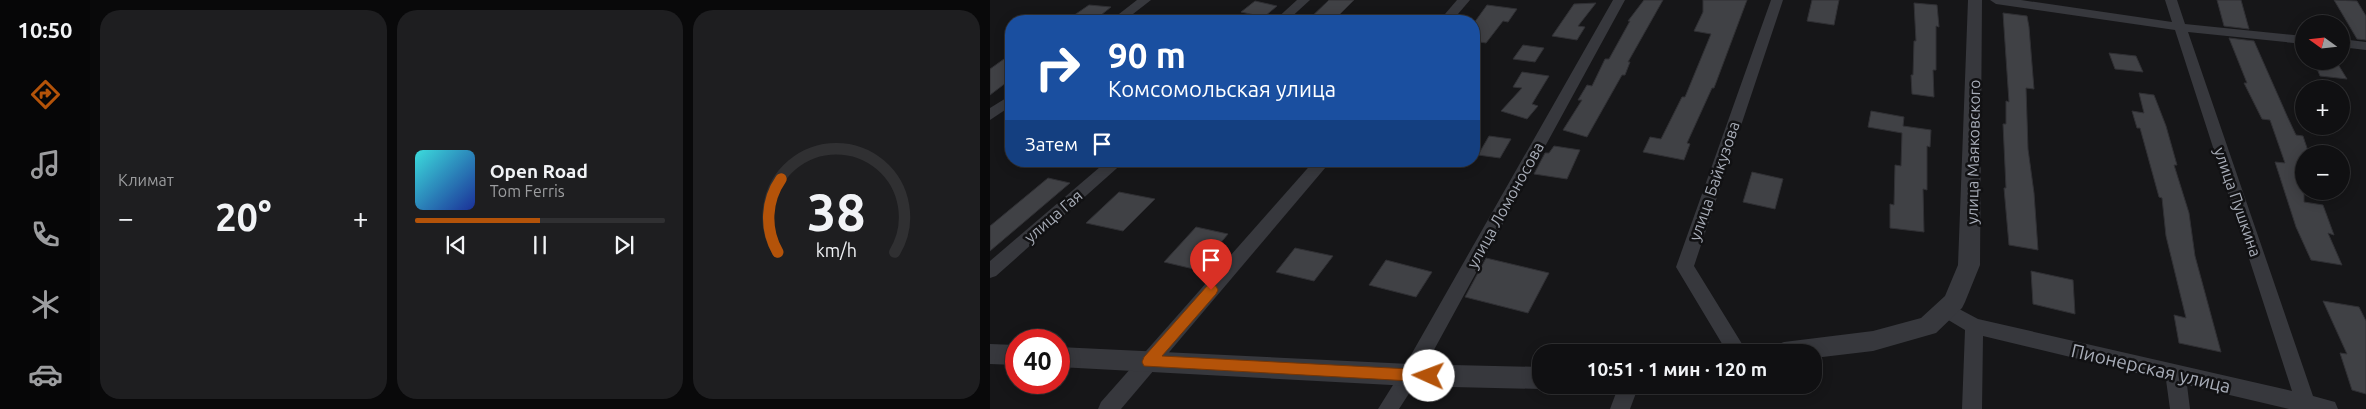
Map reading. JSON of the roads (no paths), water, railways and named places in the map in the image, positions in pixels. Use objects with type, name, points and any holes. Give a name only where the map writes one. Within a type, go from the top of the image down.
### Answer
[{"type":"street","points":[[1124,15],[1145,0]]},
{"type":"street","points":[[1287,15],[1304,0]]},
{"type":"street","points":[[1450,15],[1464,0]]},
{"type":"street","name":"улица Ломоносова","points":[[1388,409],[1410,375],[1619,0]]},
{"type":"street","name":"улица Байкузова","points":[[1733,344],[1684,267],[1777,0]]},
{"type":"street","name":"улица Маяковского","points":[[1950,306],[1969,265],[1975,0]]},
{"type":"street","points":[[1996,0],[2179,27],[2295,39]]},
{"type":"street","name":"улица Пушкина","points":[[2172,0],[2179,27],[2306,404]]},
{"type":"street","points":[[2350,44],[2366,46]]},
{"type":"street","points":[[990,115],[1005,104]]},
{"type":"street","name":"улица Гая","points":[[990,270],[1110,167]]},
{"type":"street","points":[[1108,409],[1319,167]]},
{"type":"street","points":[[1822,347],[1873,340],[1928,326],[1950,306],[1974,326],[1972,409]]},
{"type":"street","name":"Пионерская улица","points":[[1974,326],[2328,409]]},
{"type":"street","points":[[990,354],[1005,355]]},
{"type":"street","points":[[1070,358],[1410,375],[1532,378]]},
{"type":"street","points":[[2175,373],[2180,409]]},
{"type":"street","points":[[1620,409],[1626,394]]}]
